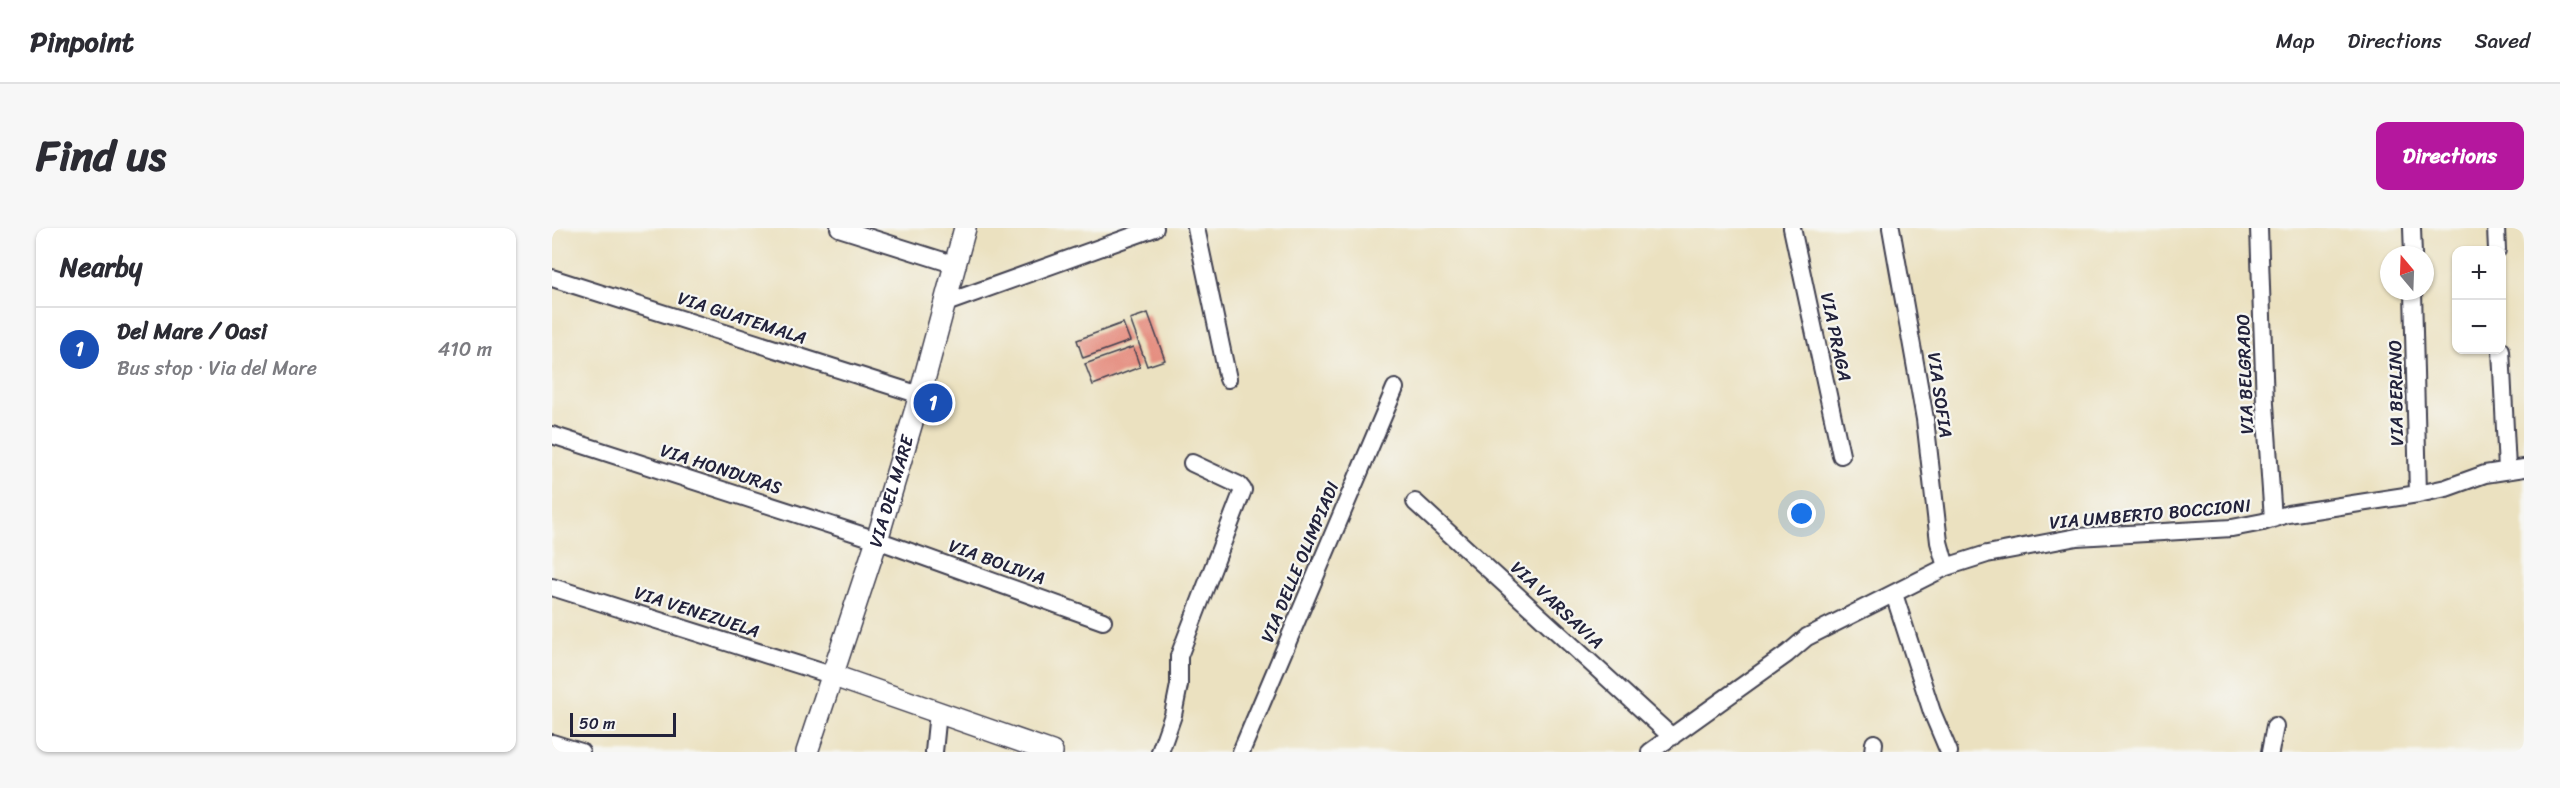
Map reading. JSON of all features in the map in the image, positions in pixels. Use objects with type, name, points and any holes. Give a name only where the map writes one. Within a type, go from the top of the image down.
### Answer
[{"type":"street","points":[[839,228],[956,265]]},
{"type":"street","name":"VIA DEL MARE","points":[[807,752],[877,540],[946,303],[965,228]]},
{"type":"street","points":[[946,303],[1155,228]]},
{"type":"street","points":[[1196,228],[1228,379]]},
{"type":"street","name":"VIA PRAGA","points":[[1792,228],[1841,455]]},
{"type":"street","name":"VIA SOFIA","points":[[1891,228],[1925,419],[1939,542],[1946,567]]},
{"type":"street","name":"VIA BELGRADO","points":[[2259,228],[2265,404],[2273,519]]},
{"type":"street","points":[[2412,228],[2413,246]]},
{"type":"street","points":[[2496,228],[2497,246]]},
{"type":"street","name":"VIA GUATEMALA","points":[[552,278],[920,395]]},
{"type":"street","name":"VIA BERLINO","points":[[2413,300],[2418,494]]},
{"type":"street","points":[[2502,354],[2516,468]]},
{"type":"street","name":"VIA DELLE OLIMPIADI","points":[[1240,752],[1395,388]]},
{"type":"street","name":"VIA HONDURAS","points":[[552,435],[877,540]]},
{"type":"street","points":[[1160,752],[1173,714],[1179,685],[1179,656],[1243,490],[1239,485],[1192,463]]},
{"type":"street","name":"VIA UMBERTO BOCCIONI","points":[[1650,752],[1787,654],[1807,637],[1946,567],[1987,554],[2077,537],[2232,528],[2288,514],[2418,494],[2516,468]]},
{"type":"street","name":"VIA VARSAVIA","points":[[1416,502],[1672,737]]},
{"type":"street","name":"VIA BOLIVIA","points":[[877,540],[1103,621]]},
{"type":"street","name":"VIA VENEZUELA","points":[[552,586],[831,675]]},
{"type":"street","points":[[1894,594],[1932,712],[1949,752]]},
{"type":"street","points":[[831,675],[1052,752]]},
{"type":"street","points":[[934,752],[938,712]]},
{"type":"street","points":[[2270,752],[2275,726]]},
{"type":"street","points":[[552,743],[581,752]]},
{"type":"building","points":[[1148,313],[1165,360],[1147,366],[1130,319]]},
{"type":"building","points":[[1123,323],[1130,341],[1083,358],[1077,340]]},
{"type":"building","points":[[1133,347],[1140,367],[1093,385],[1085,364]]},
{"type":"place","name":"Del Mare / Oasi","points":[[933,403]]}]
